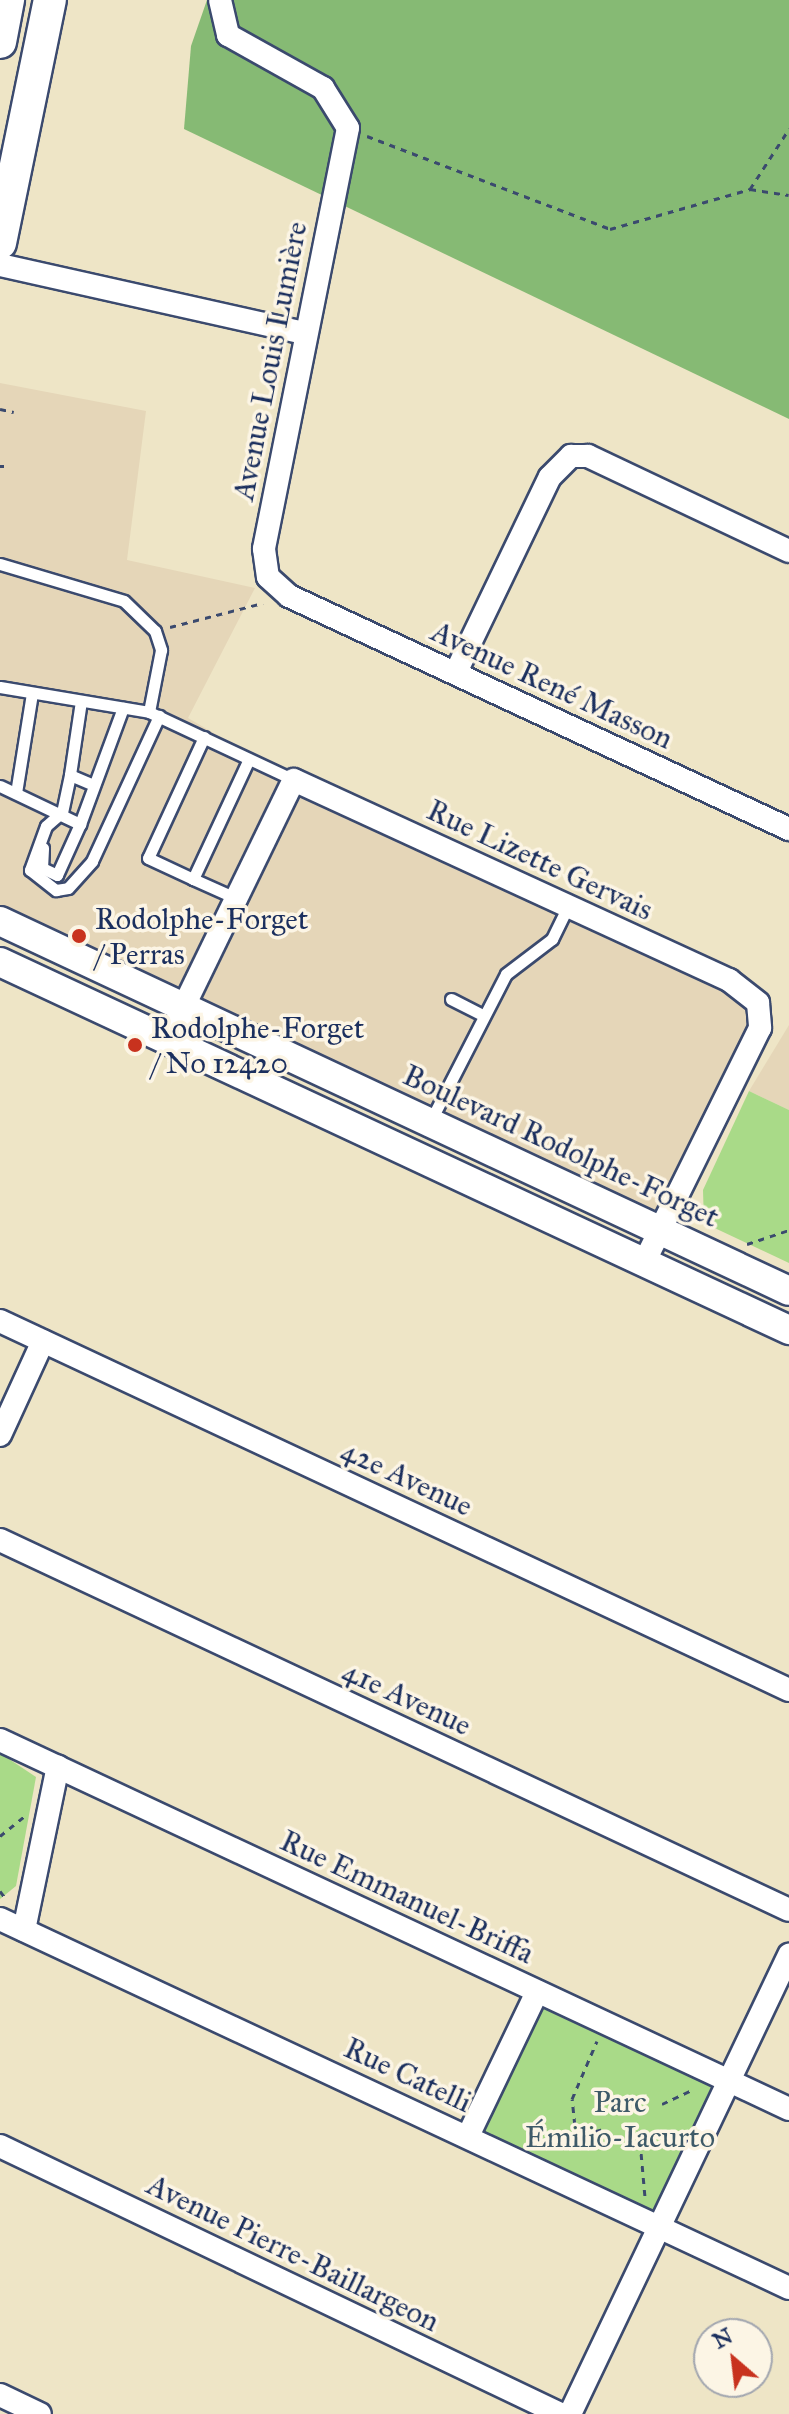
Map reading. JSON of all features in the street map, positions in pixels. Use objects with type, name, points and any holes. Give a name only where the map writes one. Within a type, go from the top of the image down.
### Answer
[{"type":"main road","points":[[0,42],[8,0]]},
{"type":"main road","points":[[0,243],[50,0]]},
{"type":"street","points":[[220,0],[228,35],[323,88],[348,128]]},
{"type":"street","name":"Avenue Louis Lumière","points":[[289,596],[268,577],[264,549],[348,128]]},
{"type":"street","points":[[0,265],[305,333]]},
{"type":"street","points":[[456,672],[550,477],[571,456],[588,456],[789,551]]},
{"type":"street","name":"Avenue René Masson","points":[[289,596],[789,829]]},
{"type":"street","points":[[167,1041],[294,780]]},
{"type":"street","name":"Rue Lizette Gervais","points":[[294,780],[729,980],[758,1003],[760,1028],[644,1263]]},
{"type":"street","name":"Boulevard Rodolphe-Forget","points":[[0,921],[789,1291]]},
{"type":"street","points":[[0,962],[789,1330]]},
{"type":"street","name":"42e Avenue","points":[[0,1321],[789,1690]]},
{"type":"street","points":[[0,1435],[43,1341]]},
{"type":"street","name":"41e Avenue","points":[[0,1540],[789,1910]]},
{"type":"street","name":"Rue Emmanuel-Briffa","points":[[0,1740],[789,2109]]},
{"type":"street","points":[[24,1930],[58,1766]]},
{"type":"street","name":"Rue Catelli","points":[[0,1919],[789,2288]]},
{"type":"street","points":[[570,2414],[661,2229],[789,1955]]},
{"type":"street","points":[[468,2136],[537,1992]]},
{"type":"street","name":"Avenue Pierre-Baillargeon","points":[[0,2146],[560,2414]]},
{"type":"street","points":[[0,2395],[40,2414]]},
{"type":"lane","points":[[0,564],[124,601],[155,631],[161,650],[154,714],[92,861],[68,888],[56,890],[30,870],[58,817]]},
{"type":"lane","points":[[0,687],[154,714],[294,780]]},
{"type":"lane","points":[[16,793],[32,693]]},
{"type":"lane","points":[[81,701],[70,775],[58,817],[39,862],[57,875],[80,824],[123,708]]},
{"type":"lane","points":[[204,737],[148,858],[238,899]]},
{"type":"lane","points":[[193,879],[249,759]]},
{"type":"lane","points":[[70,775],[93,785]]},
{"type":"lane","points":[[0,786],[58,817],[80,824]]},
{"type":"lane","points":[[430,1122],[481,1014],[506,974],[552,939],[568,906]]},
{"type":"lane","points":[[451,999],[481,1014]]},
{"type":"path","points":[[348,128],[610,229],[750,189],[789,195]]},
{"type":"path","points":[[750,189],[789,129]]},
{"type":"path","points":[[0,409],[14,412]]},
{"type":"path","points":[[155,631],[289,596]]},
{"type":"path","points":[[713,1255],[789,1230]]},
{"type":"path","points":[[576,2136],[572,2099],[605,2023]]},
{"type":"path","points":[[662,2104],[729,2081]]},
{"type":"path","points":[[507,2154],[603,2129]]},
{"type":"path","points":[[639,2130],[643,2193],[661,2229]]},
{"type":"shaded area","points":[[0,383],[146,411],[127,560],[255,588],[188,718],[294,780],[729,980],[760,1028],[659,1230],[0,921]]},
{"type":"shaded area","points":[[789,1025],[789,1110],[749,1091]]},
{"type":"green space","points":[[207,0],[789,0],[789,419],[184,129],[191,46]]},
{"type":"green space","points":[[749,1091],[789,1110],[789,1263],[704,1223],[703,1190]]},
{"type":"green space","points":[[0,1753],[36,1777],[16,1886],[0,1899]]},
{"type":"green space","name":"Parc Émilio-Iacurto","points":[[537,1992],[729,2082],[662,2227],[469,2137]]},
{"type":"place","name":"Rodolphe-Forget / Perras","points":[[79,936]]},
{"type":"place","name":"Rodolphe-Forget / No 12420","points":[[135,1045]]}]
